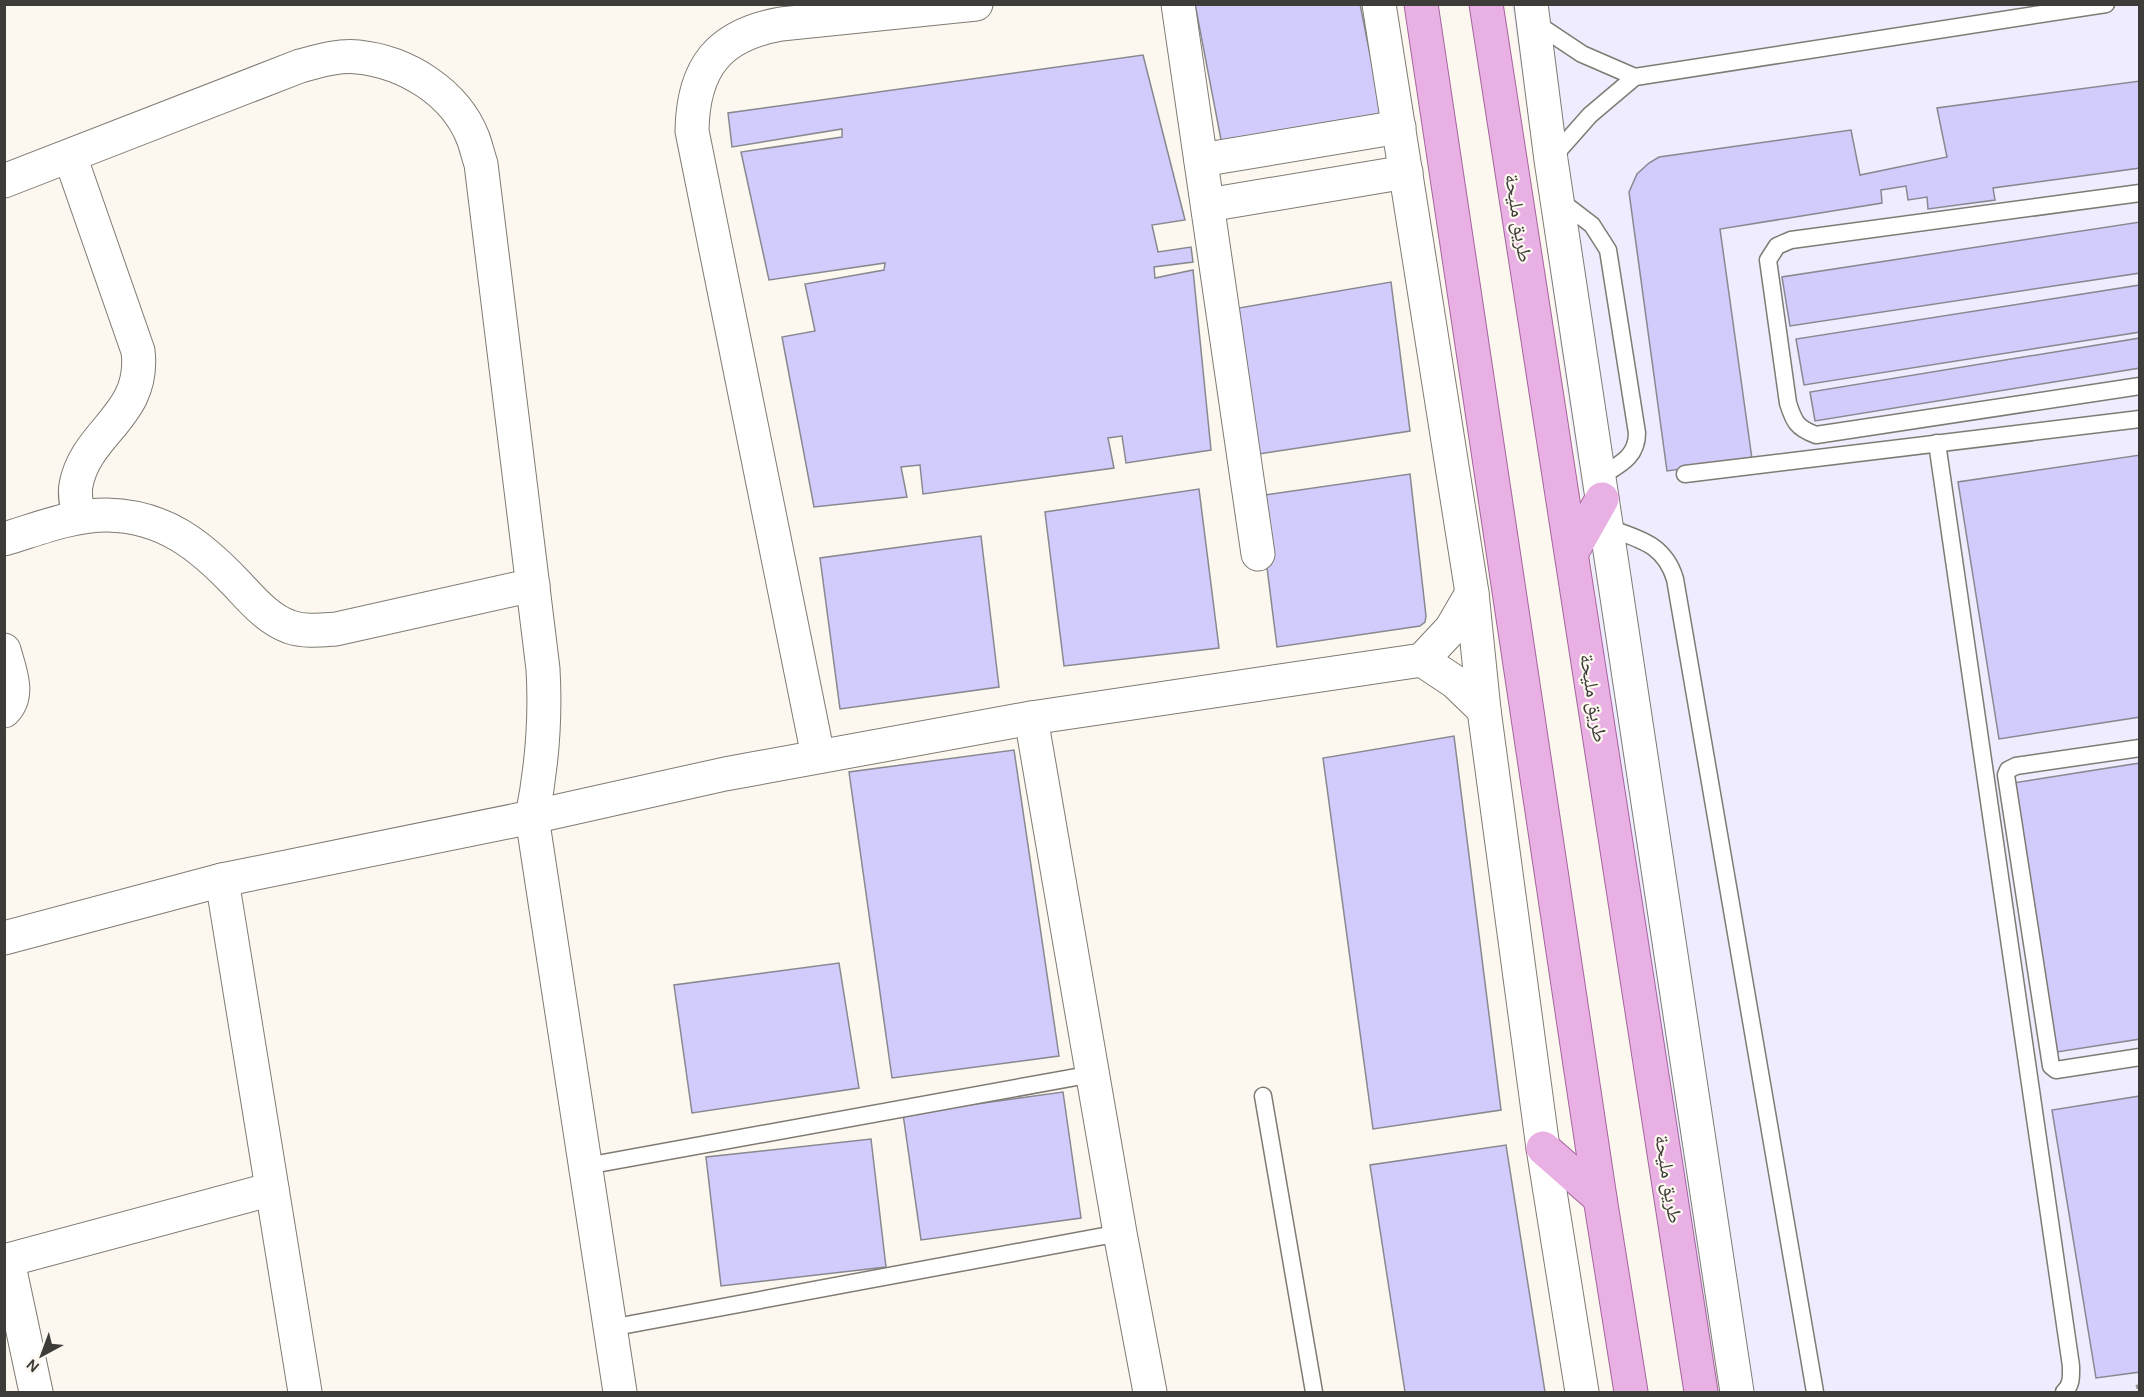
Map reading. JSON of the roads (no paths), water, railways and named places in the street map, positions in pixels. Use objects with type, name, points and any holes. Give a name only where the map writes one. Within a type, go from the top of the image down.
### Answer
[{"type":"main road","points":[[1421,4],[1631,1392]]},
{"type":"main road","name":"طريق مليحة","points":[[1486,4],[1701,1392]]},
{"type":"main road","points":[[1572,552],[1603,501]]},
{"type":"main road","points":[[1543,1148],[1600,1198]]},
{"type":"street","points":[[818,756],[692,130],[692,104],[699,80],[714,58],[733,41],[756,29],[781,24],[976,4]]},
{"type":"street","points":[[1178,4],[1258,554]]},
{"type":"street","points":[[1379,4],[1472,593],[1484,711],[1543,1148],[1582,1392]]},
{"type":"street","points":[[1532,13],[1551,160],[1737,1392]]},
{"type":"street","points":[[4,181],[300,66],[328,58],[357,57],[386,62],[413,73],[438,89],[458,111],[472,136],[481,164],[543,669],[544,744],[540,781],[532,817],[620,1392]]},
{"type":"street","points":[[1201,160],[1399,127]]},
{"type":"street","points":[[70,156],[138,351],[140,367],[138,382],[132,397],[87,457],[80,471],[76,486],[79,517]]},
{"type":"street","points":[[1208,205],[1406,172]]},
{"type":"street","points":[[4,539],[79,517],[107,515],[136,518],[164,527],[190,540],[272,618],[292,628],[314,631],[336,629],[533,585]]},
{"type":"street","points":[[4,938],[222,880],[818,756],[1031,718],[1422,660],[1451,629],[1472,593]]},
{"type":"street","points":[[4,650],[13,683],[13,696],[4,711]]},
{"type":"street","points":[[1422,660],[1455,682],[1484,711]]},
{"type":"street","points":[[1031,718],[1120,1233],[1150,1392]]},
{"type":"street","points":[[222,880],[304,1392]]},
{"type":"street","points":[[36,1392],[6,1261],[272,1189]]},
{"type":"lane","points":[[1551,160],[1590,115],[1635,77],[2106,4]]},
{"type":"lane","points":[[1532,13],[1582,54],[1635,77]]},
{"type":"lane","points":[[2139,193],[1791,240],[1777,246],[1768,260],[1788,403],[1793,419],[1803,430],[1816,435],[2139,386]]},
{"type":"lane","points":[[1557,199],[1592,225],[1608,250],[1637,444],[1603,501],[1665,556],[1675,579],[1815,1392]]},
{"type":"lane","points":[[1685,474],[2139,419]]},
{"type":"lane","points":[[1937,443],[2072,1366],[2069,1388],[2064,1392]]},
{"type":"lane","points":[[2139,748],[2016,766],[2008,770],[2006,779],[2051,1066],[2060,1069],[2139,1057]]},
{"type":"lane","points":[[586,1166],[1093,1074]]},
{"type":"lane","points":[[1263,1096],[1314,1392]]},
{"type":"lane","points":[[610,1328],[1120,1233]]}]
